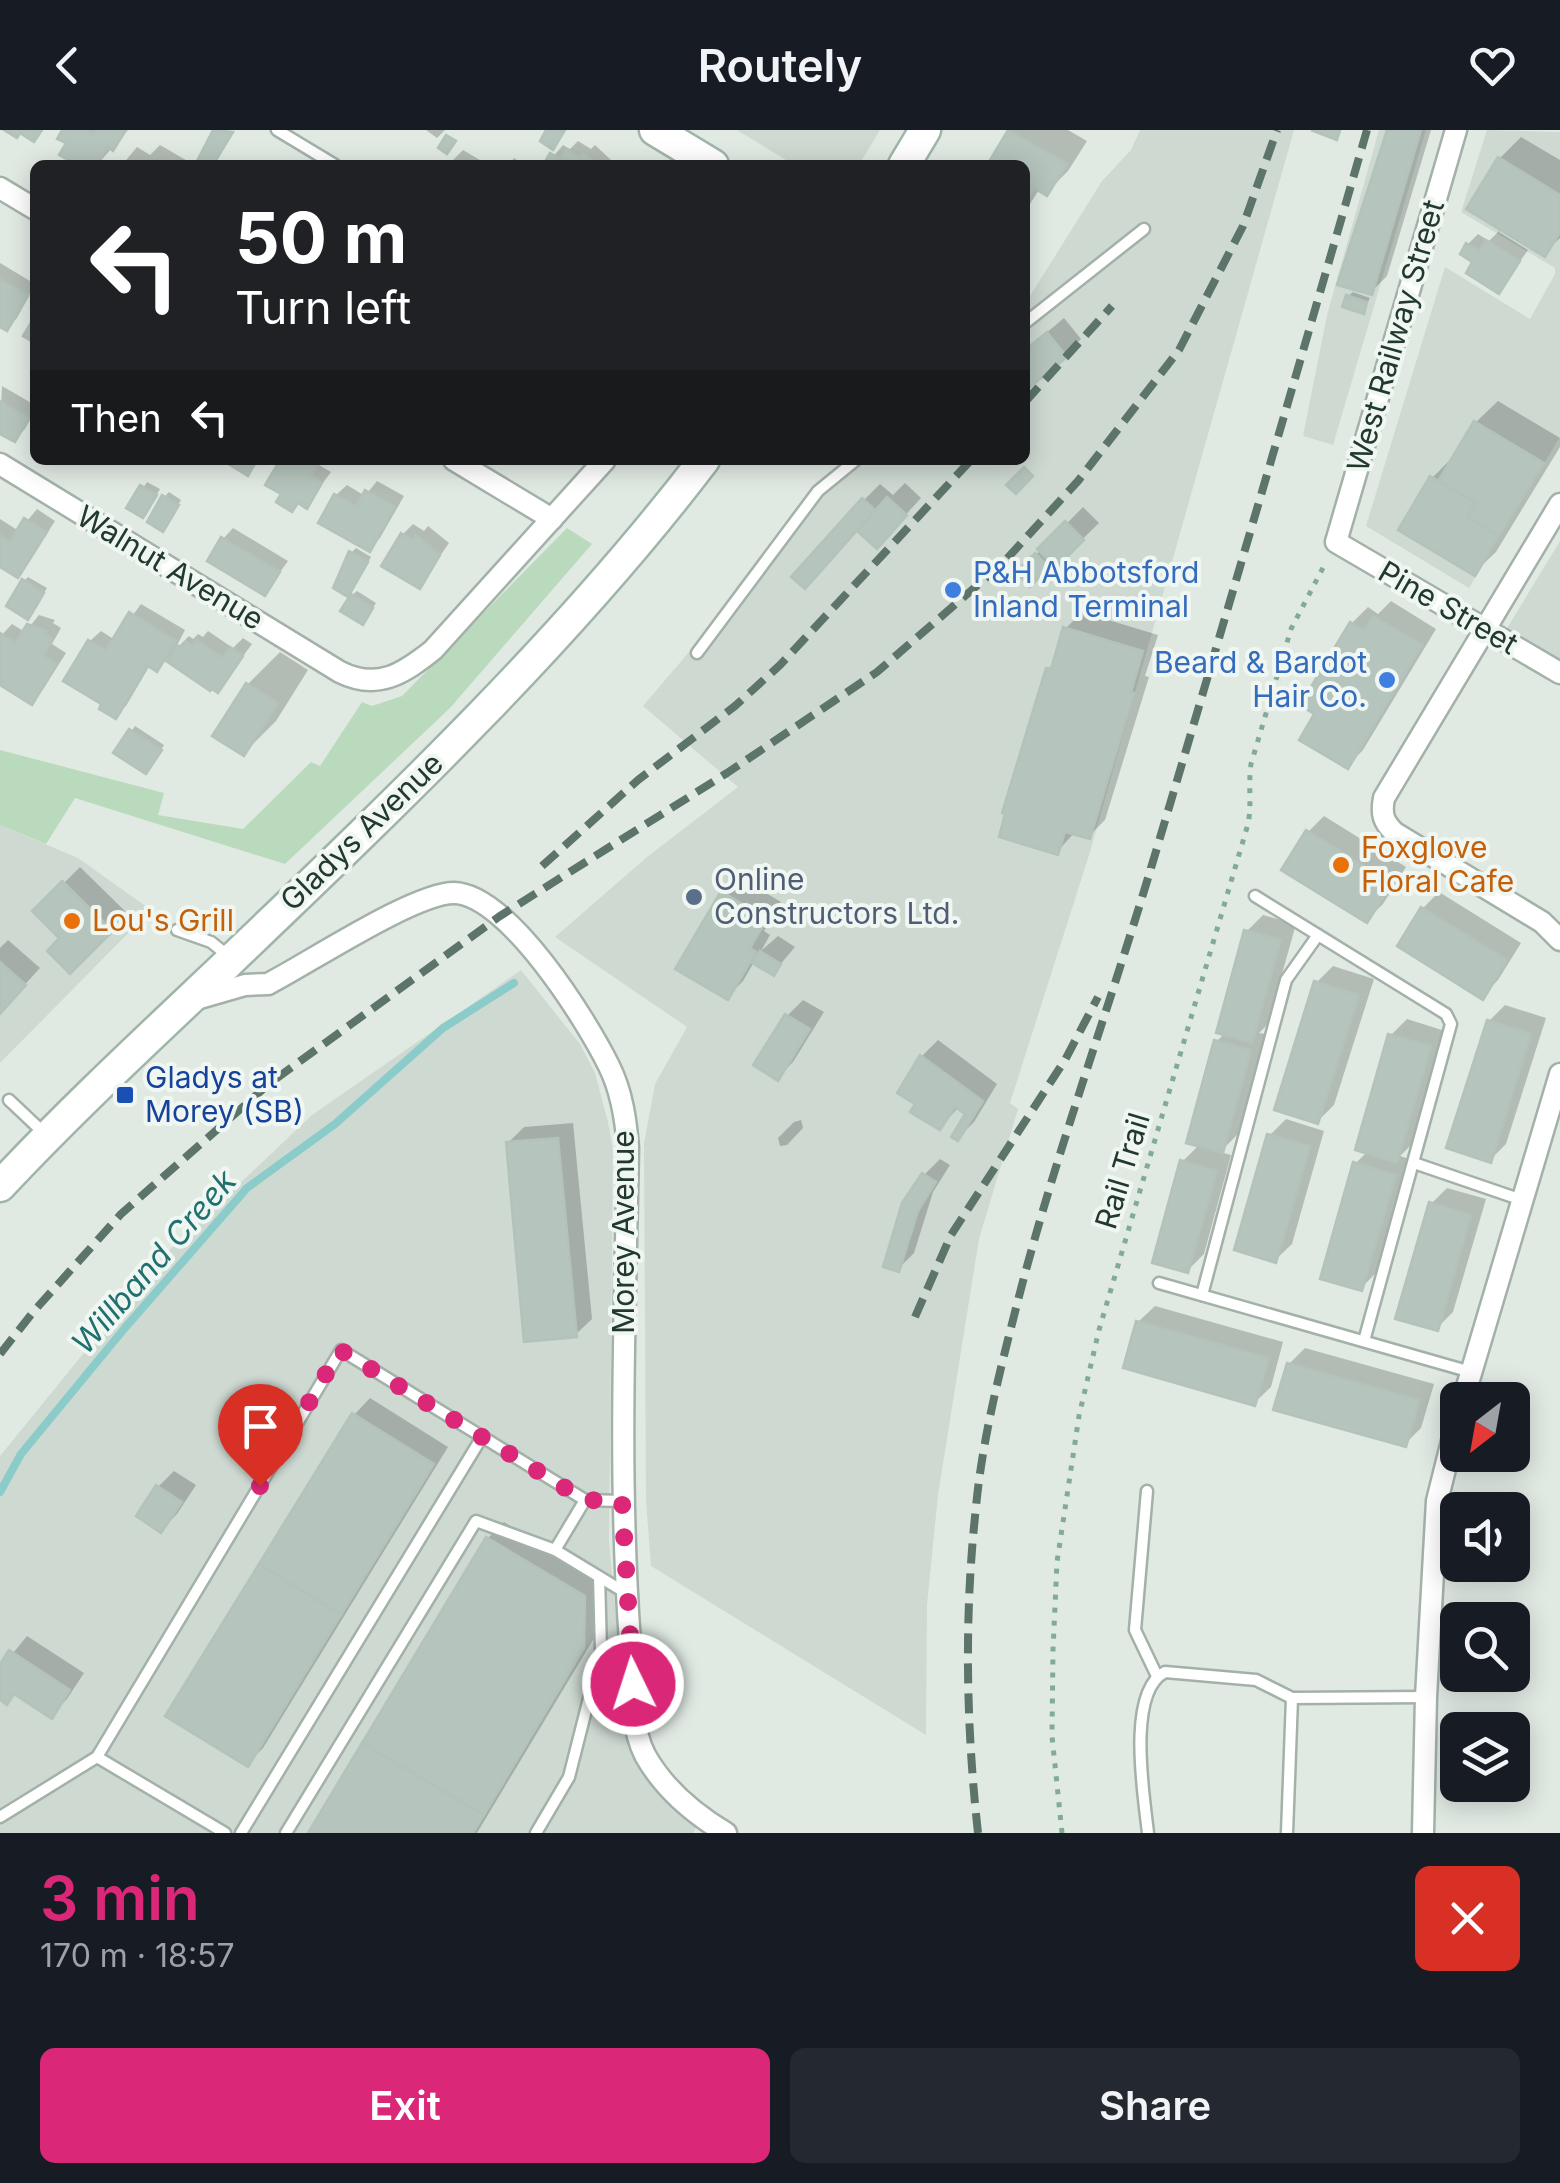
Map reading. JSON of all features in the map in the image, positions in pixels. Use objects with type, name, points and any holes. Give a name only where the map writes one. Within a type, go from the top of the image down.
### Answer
[{"type":"main road","points":[[655,130],[704,160]]},
{"type":"main road","points":[[907,160],[925,130]]},
{"type":"main road","name":"Gladys Avenue","points":[[0,1186],[106,1076],[468,729],[643,536],[700,465]]},
{"type":"street","name":"West Railway Street","points":[[1336,542],[1456,130]]},
{"type":"street","points":[[0,188],[30,205]]},
{"type":"street","name":"Walnut Avenue","points":[[0,464],[355,680],[374,681],[406,672],[434,650],[552,519]]},
{"type":"street","points":[[462,465],[552,519],[601,465]]},
{"type":"street","points":[[1560,504],[1384,798],[1383,818],[1395,833],[1542,922],[1560,940]]},
{"type":"street","name":"Pine Street","points":[[1336,542],[1560,673]]},
{"type":"street","name":"Morey Avenue","points":[[186,1002],[244,985],[268,984],[412,904],[455,893],[487,906],[518,930],[610,1066],[626,1120],[628,1148],[622,1501],[635,1715],[644,1752],[668,1788],[699,1817],[726,1833]]},
{"type":"street","points":[[1468,1382],[1560,1074]]},
{"type":"street","points":[[1423,1833],[1437,1501],[1444,1472]]},
{"type":"lane","points":[[277,130],[326,160]]},
{"type":"lane","points":[[1030,319],[1144,229]]},
{"type":"lane","points":[[697,653],[818,491],[850,465]]},
{"type":"lane","points":[[1255,896],[1446,1014],[1451,1024],[1364,1341]]},
{"type":"lane","points":[[177,930],[211,942],[232,959]]},
{"type":"lane","points":[[1202,1295],[1286,980],[1318,936]]},
{"type":"lane","points":[[9,1100],[47,1136]]},
{"type":"lane","points":[[1414,1164],[1522,1200]]},
{"type":"lane","points":[[1159,1283],[1471,1372]]},
{"type":"lane","points":[[0,1817],[98,1757],[340,1350],[585,1500],[622,1501]]},
{"type":"lane","points":[[241,1833],[482,1436]]},
{"type":"lane","points":[[1147,1492],[1136,1630],[1157,1676]]},
{"type":"lane","points":[[555,1550],[585,1500]]},
{"type":"lane","points":[[286,1833],[476,1521],[555,1550],[626,1593]]},
{"type":"lane","points":[[536,1833],[570,1778],[601,1651],[599,1576]]},
{"type":"lane","points":[[1148,1833],[1140,1728],[1148,1694],[1157,1676],[1165,1672],[1256,1680],[1292,1698],[1426,1696]]},
{"type":"lane","points":[[1287,1833],[1292,1698]]},
{"type":"lane","points":[[98,1757],[225,1833]]},
{"type":"path","name":"Rail Trail","points":[[1062,1833],[1052,1736],[1053,1650],[1063,1510],[1079,1416],[1099,1330],[1248,824],[1250,764],[1291,628],[1336,542]]},
{"type":"shaded area","points":[[737,130],[880,130],[862,160],[786,160]]},
{"type":"shaded area","points":[[1140,130],[1294,130],[1090,852],[1010,1103],[1018,1109],[979,1239],[938,1495],[927,1605],[926,1735],[651,1566],[646,1501],[644,1144],[655,1084],[687,1027],[555,937],[647,857],[738,787],[643,706],[840,475],[851,465],[1030,465],[1030,296],[1102,181],[1131,150]]},
{"type":"shaded area","points":[[1379,130],[1426,130],[1333,445],[1303,436],[1327,315]]},
{"type":"shaded area","points":[[1487,130],[1560,132],[1560,437],[1469,588],[1366,526],[1445,267],[1530,319],[1555,274],[1555,268],[1461,212]]},
{"type":"shaded area","points":[[1560,541],[1560,668],[1503,635]]},
{"type":"shaded area","points":[[0,825],[78,858],[151,910],[0,1063]]},
{"type":"shaded area","points":[[521,970],[580,1044],[595,1073],[608,1122],[613,1150],[609,1542],[625,1713],[635,1757],[660,1792],[697,1826],[693,1833],[0,1833],[0,1456],[162,1257],[312,1115]]},
{"type":"green space","points":[[567,528],[592,544],[450,708],[285,864],[75,798],[46,844],[0,825],[0,750],[164,793],[158,815],[243,829],[311,762],[320,766],[362,702],[372,706],[402,696]]},
{"type":"building","points":[[4,130],[42,130],[34,142],[20,133],[17,138]]},
{"type":"building","points":[[62,130],[86,130],[93,135],[96,130],[126,130],[113,151],[108,147],[100,160],[68,160],[59,155],[66,143],[57,139]]},
{"type":"building","points":[[213,130],[233,132],[216,160],[198,160]]},
{"type":"building","points":[[546,130],[565,130],[553,150],[540,141]]},
{"type":"building","points":[[1008,130],[1067,164],[1047,196],[1034,188],[1030,195],[1030,160],[990,160]]},
{"type":"building","points":[[1311,130],[1340,130],[1337,140]]},
{"type":"building","points":[[1387,130],[1421,130],[1372,295],[1337,285]]},
{"type":"building","points":[[446,135],[456,141],[447,154],[438,148]]},
{"type":"building","points":[[566,150],[591,159],[546,160],[550,153],[560,159]]},
{"type":"building","points":[[1498,157],[1560,195],[1560,232],[1545,257],[1466,209]]},
{"type":"building","points":[[1486,240],[1520,261],[1499,294],[1466,273],[1472,262],[1460,254],[1466,243],[1479,251]]},
{"type":"building","points":[[0,279],[28,296],[7,331],[0,327]]},
{"type":"building","points":[[1346,295],[1367,302],[1364,314],[1342,307]]},
{"type":"building","points":[[1047,332],[1067,357],[1030,387],[1030,346]]},
{"type":"building","points":[[0,401],[29,418],[15,442],[0,434]]},
{"type":"building","points":[[1474,421],[1544,463],[1499,536],[1467,517],[1476,503],[1438,481]]},
{"type":"building","points":[[230,465],[254,465],[248,476]]},
{"type":"building","points":[[277,465],[318,465],[311,476],[322,483],[307,509],[298,503],[292,512],[276,502],[281,494],[265,485]]},
{"type":"building","points":[[1024,467],[1033,476],[1016,494],[1006,485]]},
{"type":"building","points":[[1430,476],[1476,503],[1467,517],[1499,536],[1475,576],[1398,530]]},
{"type":"building","points":[[140,485],[157,495],[143,518],[126,508]]},
{"type":"building","points":[[365,490],[395,507],[370,552],[318,523],[334,494],[356,506]]},
{"type":"building","points":[[162,495],[179,505],[163,532],[147,522]]},
{"type":"building","points":[[887,497],[907,515],[877,549],[857,531]]},
{"type":"building","points":[[862,498],[875,510],[805,589],[791,577]]},
{"type":"building","points":[[24,518],[47,532],[18,578],[0,567],[0,535],[10,541]]},
{"type":"building","points":[[1065,521],[1084,540],[1056,568],[1037,549]]},
{"type":"building","points":[[401,533],[413,541],[416,535],[440,555],[420,589],[381,566]]},
{"type":"building","points":[[221,537],[280,572],[265,596],[207,561]]},
{"type":"building","points":[[349,551],[368,562],[348,597],[333,588]]},
{"type":"building","points":[[1035,553],[1049,567],[1030,587],[1016,572]]},
{"type":"building","points":[[22,579],[44,593],[28,620],[6,606]]},
{"type":"building","points":[[351,594],[373,608],[363,625],[340,611]]},
{"type":"building","points":[[129,612],[176,641],[157,672],[148,666],[116,719],[99,709],[101,704],[63,681],[88,640],[106,650]]},
{"type":"building","points":[[1373,616],[1422,645],[1348,769],[1299,740],[1314,714],[1300,705],[1350,622],[1364,630]]},
{"type":"building","points":[[27,624],[47,631],[45,634],[53,639],[43,655],[57,664],[32,705],[0,685],[0,633],[15,643]]},
{"type":"building","points":[[1063,627],[1143,651],[1090,839],[1065,832],[1058,855],[999,837],[1005,814],[1002,813],[1046,668],[1051,669]]},
{"type":"building","points":[[196,640],[223,658],[230,647],[243,656],[218,693],[166,661],[177,645],[182,648],[186,642],[192,646]]},
{"type":"building","points":[[246,683],[278,703],[244,756],[212,736]]},
{"type":"building","points":[[129,729],[162,750],[146,774],[113,753]]},
{"type":"building","points":[[1306,830],[1392,883],[1367,923],[1281,870]]},
{"type":"building","name":"Lou's Grill","points":[[62,881],[113,931],[70,974],[47,951],[59,938],[32,911]]},
{"type":"building","points":[[721,891],[767,919],[750,948],[756,952],[728,1000],[675,969]]},
{"type":"building","points":[[1421,907],[1507,960],[1483,1000],[1397,946]]},
{"type":"building","points":[[1244,930],[1281,940],[1252,1043],[1216,1033]]},
{"type":"building","points":[[760,951],[781,964],[774,976],[752,963]]},
{"type":"building","points":[[0,962],[26,985],[0,1014]]},
{"type":"building","points":[[1314,981],[1359,995],[1318,1124],[1274,1110]]},
{"type":"building","points":[[785,1014],[810,1029],[778,1081],[753,1065]]},
{"type":"building","points":[[1487,1020],[1531,1034],[1491,1163],[1446,1148]]},
{"type":"building","points":[[1388,1034],[1431,1046],[1397,1163],[1355,1150]]},
{"type":"building","points":[[1214,1040],[1251,1050],[1223,1153],[1186,1143]]},
{"type":"building","points":[[920,1055],[983,1101],[958,1141],[951,1137],[965,1114],[955,1107],[940,1130],[910,1112],[915,1104],[897,1093]]},
{"type":"building","points":[[1267,1134],[1310,1146],[1276,1263],[1234,1250]]},
{"type":"building","points":[[558,1138],[577,1337],[524,1342],[506,1142]]},
{"type":"building","points":[[1180,1160],[1217,1171],[1188,1273],[1152,1263]]},
{"type":"building","points":[[1353,1162],[1396,1175],[1362,1291],[1320,1279]]},
{"type":"building","points":[[922,1173],[936,1182],[918,1211],[899,1272],[883,1267],[902,1203]]},
{"type":"building","points":[[1429,1202],[1471,1215],[1438,1331],[1395,1319]]},
{"type":"building","points":[[1136,1321],[1269,1358],[1255,1406],[1123,1368]]},
{"type":"building","points":[[1287,1363],[1419,1400],[1406,1447],[1273,1410]]},
{"type":"building","points":[[352,1413],[434,1464],[341,1615],[259,1564]]},
{"type":"building","points":[[156,1485],[182,1502],[161,1533],[136,1516]]},
{"type":"building","points":[[486,1537],[585,1596],[584,1648],[484,1815],[362,1743]]},
{"type":"building","points":[[259,1564],[341,1615],[248,1767],[165,1716]]},
{"type":"building","points":[[9,1650],[70,1690],[52,1719],[14,1694],[7,1705],[0,1700],[0,1664]]},
{"type":"building","points":[[362,1743],[484,1815],[473,1833],[308,1833]]},
{"type":"waterway","name":"Willband Creek","points":[[0,1492],[21,1454],[247,1188],[335,1124],[443,1028],[514,983]]},
{"type":"railway","points":[[0,1354],[121,1214],[270,1083],[500,916],[727,773],[877,672],[1002,564],[1078,481],[1179,350],[1243,226],[1277,130]]},
{"type":"railway","points":[[978,1833],[971,1752],[968,1629],[972,1548],[986,1435],[1045,1203],[1151,868],[1367,130]]},
{"type":"railway","points":[[1030,396],[1112,306]]},
{"type":"railway","points":[[542,866],[638,780],[735,706],[780,665],[966,465]]},
{"type":"railway","points":[[915,1317],[951,1235],[1065,1060],[1098,997]]},
{"type":"place","name":"P&H Abbotsford Inland Terminal","points":[[953,590]]},
{"type":"place","name":"Beard & Bardot Hair Co.","points":[[1387,680]]},
{"type":"place","name":"Foxglove Floral Cafe","points":[[1341,865]]},
{"type":"place","name":"Online Constructors Ltd.","points":[[694,897]]},
{"type":"place","name":"Lou's Grill","points":[[72,921]]},
{"type":"place","name":"Gladys at Morey (SB)","points":[[125,1095]]},
{"type":"route","points":[[260,1486],[340,1350],[585,1500],[622,1501],[633,1684]]}]
